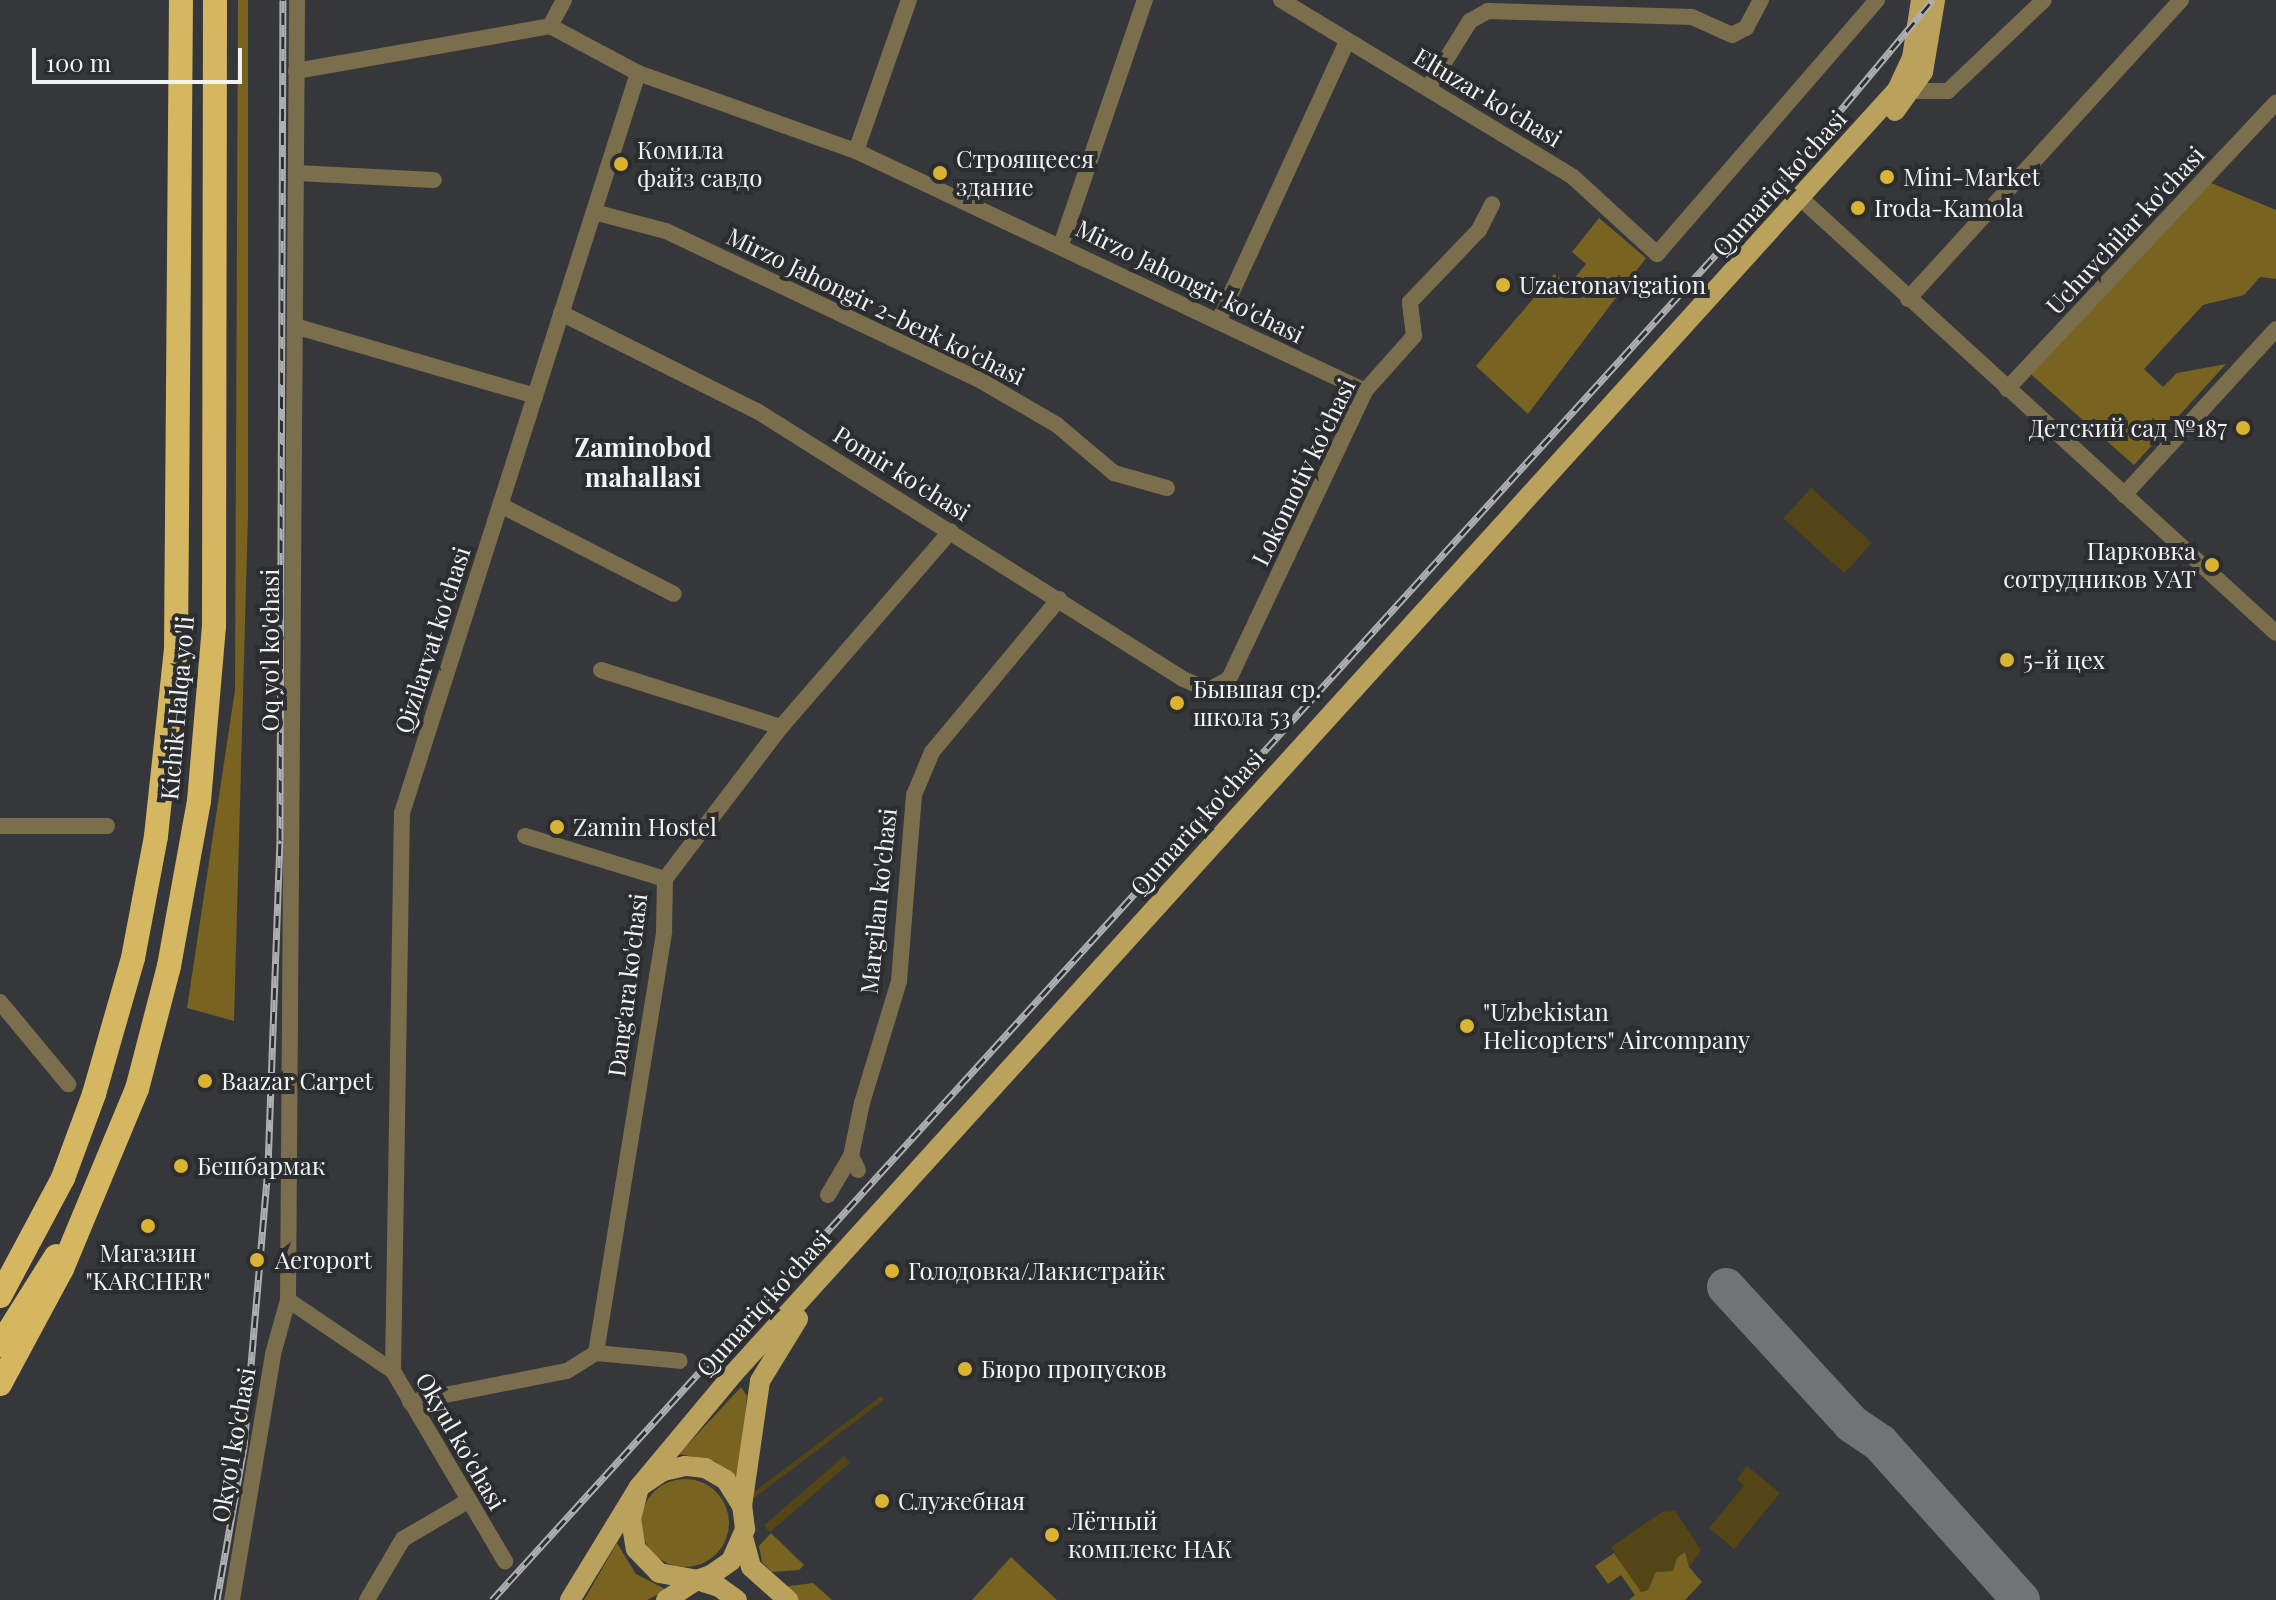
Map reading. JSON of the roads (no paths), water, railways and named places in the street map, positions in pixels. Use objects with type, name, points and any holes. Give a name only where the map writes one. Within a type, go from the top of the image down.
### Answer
[{"type":"highway","name":"Kichik Halqa yo'li","points":[[0,1296],[9,1259],[63,1178],[103,1068],[140,927],[165,773],[176,648],[181,0]]},
{"type":"highway","name":"Kichik Halqa yo'li","points":[[0,1384],[48,1279],[85,1216],[126,1119],[154,1034],[190,856],[209,715],[214,627],[215,0]]},
{"type":"highway","points":[[0,1345],[48,1279],[9,1259]]},
{"type":"main road","points":[[1904,91],[1921,0]]},
{"type":"main road","points":[[1904,91],[1928,59],[1935,0]]},
{"type":"main road","name":"Qumariq ko'chasi","points":[[743,1537],[742,1506],[757,1391],[789,1330],[1904,91]]},
{"type":"main road","name":"Qumariq ko'chasi","points":[[570,1600],[639,1487],[778,1323],[1804,202]]},
{"type":"main road","points":[[737,1600],[697,1580],[659,1573],[636,1549],[631,1519],[639,1487],[663,1471],[695,1466],[726,1480],[742,1506]]},
{"type":"main road","points":[[666,1600],[731,1561],[743,1537]]},
{"type":"main road","points":[[743,1537],[751,1567],[788,1600]]},
{"type":"street","name":"Oq yo'l ko'chasi","points":[[288,1300],[298,327],[297,0]]},
{"type":"street","points":[[550,26],[564,0]]},
{"type":"street","points":[[856,151],[909,0]]},
{"type":"street","points":[[1061,245],[1145,0]]},
{"type":"street","name":"Eltuzar ko'chasi","points":[[1281,0],[1573,177],[1657,254],[1877,0]]},
{"type":"street","points":[[1429,87],[1470,21],[1488,11],[1692,17],[1732,35],[1746,28],[1761,0]]},
{"type":"street","points":[[1904,91],[1948,91],[2044,0]]},
{"type":"street","points":[[1908,299],[2181,0]]},
{"type":"street","points":[[296,71],[550,26],[638,73]]},
{"type":"street","points":[[1218,322],[1347,42]]},
{"type":"street","name":"Mirzo Jahongir ko'chasi","points":[[638,73],[856,151],[964,205],[1061,245],[1365,391]]},
{"type":"street","name":"Qizilarvat ko'chasi","points":[[393,1371],[402,813],[638,73]]},
{"type":"street","name":"Uchuvchilar ko'chasi","points":[[2007,389],[2276,103]]},
{"type":"street","points":[[297,173],[434,180]]},
{"type":"street","points":[[1804,202],[2276,633]]},
{"type":"street","name":"Lokomotiv ko'chasi","points":[[1209,690],[1229,679],[1365,391],[1414,336],[1410,302],[1479,230],[1492,204]]},
{"type":"street","name":"Mirzo Jahongir 2-berk ko'chasi","points":[[594,212],[666,231],[978,379],[1057,425],[1114,473],[1167,488]]},
{"type":"street","name":"Pomir ko'chasi","points":[[561,313],[757,411],[1183,679],[1209,690]]},
{"type":"street","points":[[298,327],[535,396]]},
{"type":"street","points":[[2124,495],[2276,329]]},
{"type":"street","points":[[500,505],[674,594]]},
{"type":"street","name":"Dang'ara ko'chasi","points":[[596,1353],[664,931],[665,879],[781,727],[951,531]]},
{"type":"street","name":"Margilan ko'chasi","points":[[828,1195],[855,1163],[899,981],[914,795],[932,752],[1059,599]]},
{"type":"street","points":[[601,670],[781,727]]},
{"type":"street","points":[[0,826],[107,826]]},
{"type":"street","points":[[525,836],[665,879]]},
{"type":"street","points":[[0,1002],[68,1084]]},
{"type":"street","name":"Okyul ko'chasi","points":[[288,1300],[393,1371],[466,1502],[505,1561]]},
{"type":"street","name":"Okyo'l ko'chasi","points":[[232,1600],[273,1354],[288,1300]]},
{"type":"street","points":[[410,1402],[567,1371],[596,1353],[680,1361]]},
{"type":"street","points":[[367,1600],[403,1539],[466,1502]]},
{"type":"railway","points":[[217,1600],[244,1447],[268,1167],[280,840],[283,0]]},
{"type":"railway","points":[[492,1600],[1768,197],[1933,0]]},
{"type":"place","name":"Комила файз савдо","points":[[621,164]]},
{"type":"place","name":"Строящееся здание","points":[[940,173]]},
{"type":"place","name":"Mini-Market","points":[[1887,177]]},
{"type":"place","name":"Iroda-Kamola","points":[[1858,208]]},
{"type":"place","name":"Uzaeronavigation","points":[[1503,285]]},
{"type":"place","name":"Детский сад №187","points":[[2243,428]]},
{"type":"place","name":"Парковка сотрудников УАТ","points":[[2212,565]]},
{"type":"place","name":"5-й цех","points":[[2007,660]]},
{"type":"place","name":"Бывшая ср. школа 53","points":[[1177,703]]},
{"type":"place","name":"Zamin Hostel","points":[[557,827]]},
{"type":"place","name":"\"Uzbekistan Helicopters\" Aircompany","points":[[1467,1026]]},
{"type":"place","name":"Baazar Carpet","points":[[205,1081]]},
{"type":"place","name":"Бешбармак","points":[[181,1166]]},
{"type":"place","name":"Магазин \"KARCHER\"","points":[[148,1226]]},
{"type":"place","name":"Aeroport","points":[[257,1260]]},
{"type":"place","name":"Голодовка/Лакистрайк","points":[[892,1271]]},
{"type":"place","name":"Бюро пропусков","points":[[965,1369]]},
{"type":"place","name":"Служебная","points":[[882,1501]]},
{"type":"place","name":"Лётный комплекс НАК","points":[[1052,1535]]},
{"type":"district","name":"Zaminobod mahallasi","points":[[643,462]]}]
